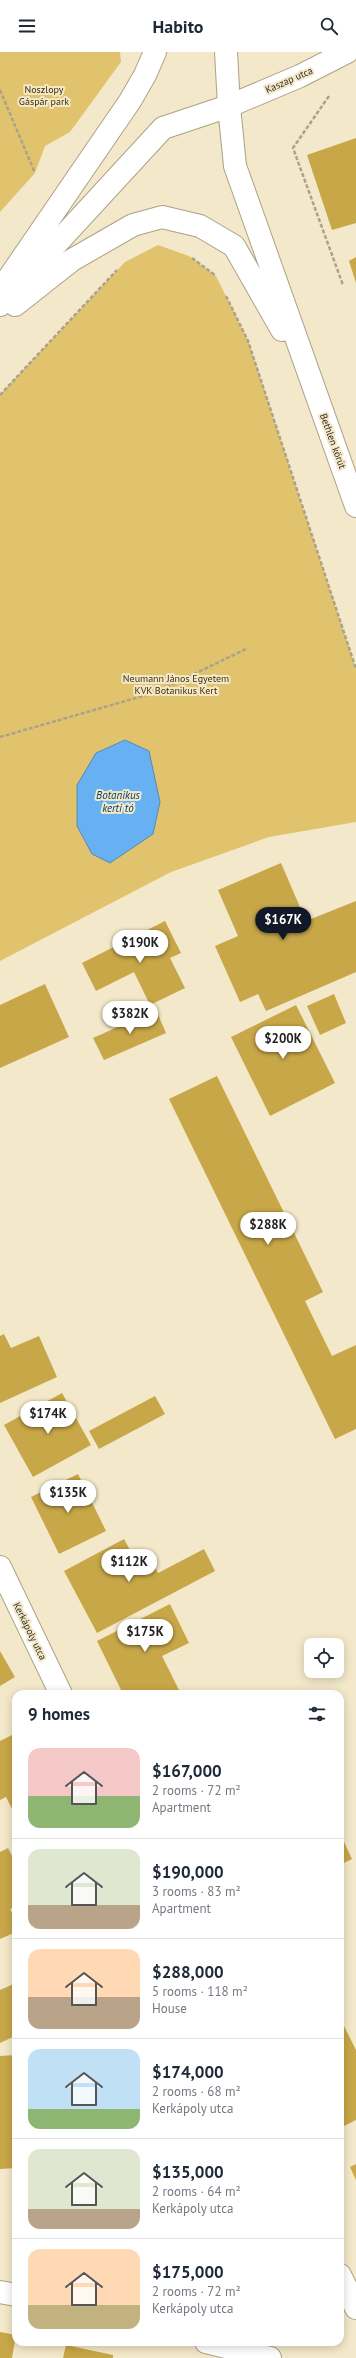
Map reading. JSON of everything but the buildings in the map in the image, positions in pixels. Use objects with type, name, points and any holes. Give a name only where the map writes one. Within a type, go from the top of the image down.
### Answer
[{"type":"main road","points":[[0,291],[130,101],[145,75],[155,52]]},
{"type":"main road","points":[[226,52],[229,106],[235,166],[309,376]]},
{"type":"main road","name":"Kaszap utca","points":[[0,305],[163,128],[229,106],[300,76],[347,52]]},
{"type":"main road","points":[[0,317],[72,260],[133,225],[162,217],[200,226],[234,246],[309,376]]},
{"type":"main road","name":"Bethlen körút","points":[[309,376],[356,506]]},
{"type":"main road","name":"Kerkápoly utca","points":[[0,1567],[59,1690]]},
{"type":"main road","points":[[344,2283],[356,2308]]},
{"type":"main road","points":[[0,2292],[12,2294]]},
{"type":"main road","points":[[222,2346],[270,2358]]},
{"type":"path","points":[[0,90],[35,173]]},
{"type":"path","points":[[332,92],[293,148],[343,285]]},
{"type":"path","points":[[189,256],[216,276]]},
{"type":"path","points":[[0,395],[120,268]]},
{"type":"path","points":[[223,291],[248,341],[356,668]]},
{"type":"path","points":[[0,737],[157,692],[248,648]]},
{"type":"green space","name":"Noszlopy Gáspár park","points":[[0,52],[120,52],[121,62],[70,132],[45,146],[35,173],[0,212]]},
{"type":"green space","name":"Neumann János Egyetem KVK Botanikus Kert","points":[[158,245],[189,256],[216,276],[248,341],[356,669],[356,822],[269,837],[171,872],[0,961],[0,395],[125,262]]},
{"type":"water","name":"Botanikus kerti tó","points":[[125,740],[149,751],[160,802],[153,834],[110,863],[92,854],[77,826],[77,785],[96,753]]}]
